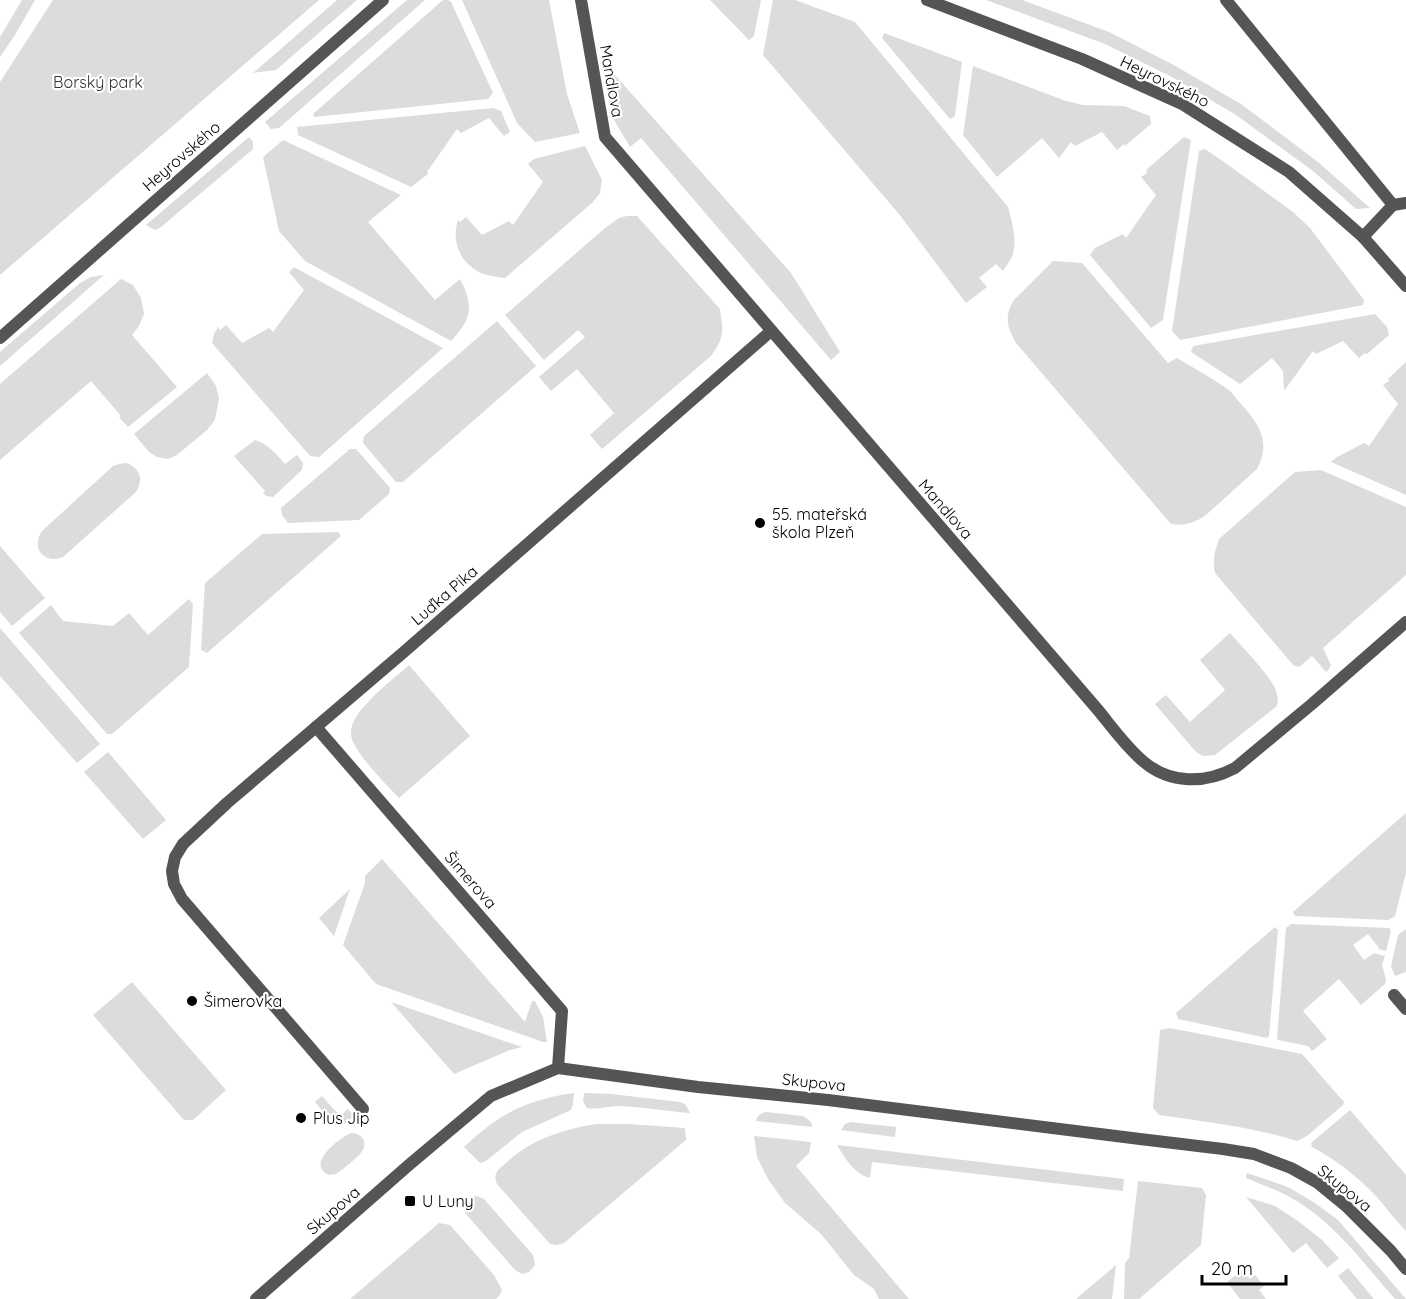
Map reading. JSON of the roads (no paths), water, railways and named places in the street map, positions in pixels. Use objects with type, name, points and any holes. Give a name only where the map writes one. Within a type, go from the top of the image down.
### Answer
[{"type":"street","name":"Heyrovského","points":[[0,338],[383,0]]},
{"type":"street","name":"Mandlova","points":[[581,0],[605,137],[1146,764],[1157,771],[1177,778],[1197,780],[1217,776],[1235,768],[1406,622]]},
{"type":"street","name":"Heyrovského","points":[[927,0],[1082,59],[1182,104],[1289,172],[1363,237],[1406,286]]},
{"type":"street","points":[[1226,0],[1400,204],[1363,237]]},
{"type":"street","name":"Luďka Pika","points":[[363,1109],[182,899],[174,884],[172,871],[175,857],[183,844],[227,803],[405,651],[771,331]]},
{"type":"street","name":"Šimerova","points":[[316,727],[562,1011],[558,1068]]},
{"type":"street","points":[[1394,995],[1406,1009]]},
{"type":"street","name":"Skupova","points":[[256,1299],[491,1096],[558,1068],[1254,1154],[1291,1168],[1318,1183],[1346,1206],[1406,1269]]},
{"type":"place","name":"55. mateřská škola Plzeň","points":[[760,523]]},
{"type":"place","name":"Šimerovka","points":[[192,1001]]},
{"type":"place","name":"Plus Jip","points":[[301,1118]]},
{"type":"place","name":"U Luny","points":[[410,1201]]},
{"type":"park label","name":"Borský park","points":[[98,82]]}]
